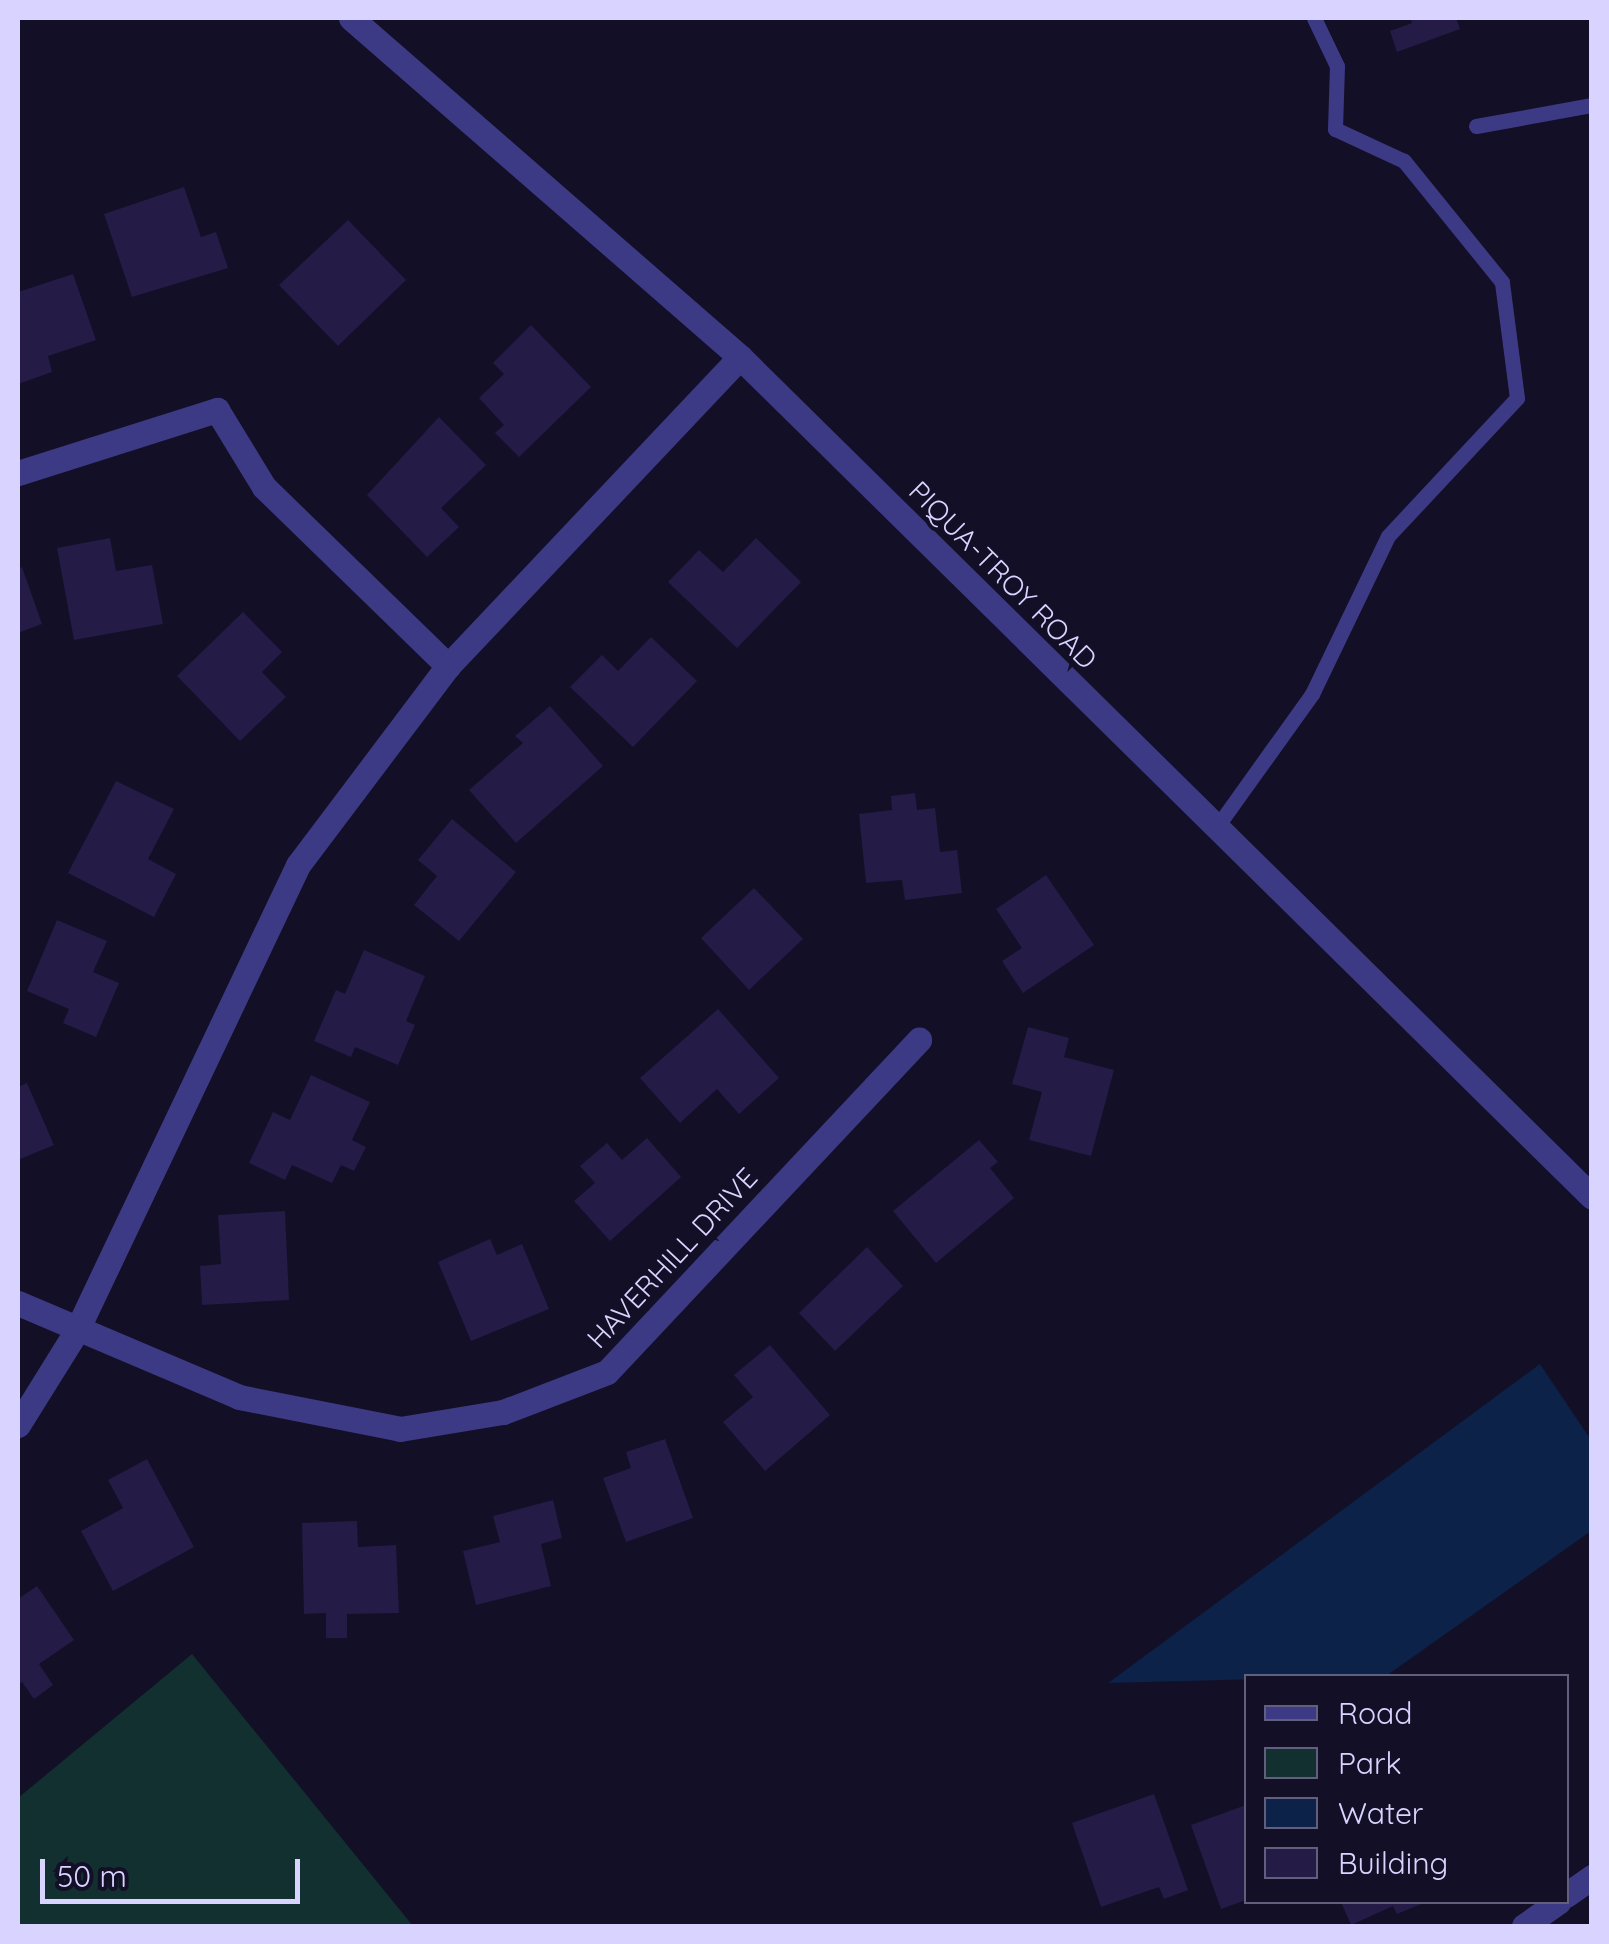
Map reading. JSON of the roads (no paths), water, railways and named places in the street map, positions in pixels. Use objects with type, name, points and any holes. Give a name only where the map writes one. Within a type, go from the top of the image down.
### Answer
[{"type":"street","name":"PIQUA-TROY ROAD","points":[[351,18],[740,357],[1592,1197]]},
{"type":"street","points":[[18,1425],[76,1332],[298,865],[448,666],[740,357]]},
{"type":"street","points":[[18,474],[217,410],[264,487],[448,666]]},
{"type":"street","name":"HAVERHILL DRIVE","points":[[18,1303],[76,1332],[240,1397],[400,1429],[502,1412],[607,1372],[919,1040]]},
{"type":"street","points":[[1569,1893],[1592,1877]]},
{"type":"street","points":[[1524,1926],[1555,1904]]},
{"type":"lane","points":[[1216,828],[1312,694],[1388,536],[1517,398],[1502,282],[1404,162],[1335,128],[1337,66],[1314,18]]},
{"type":"lane","points":[[1476,126],[1592,105]]},
{"type":"water","points":[[1540,1364],[1591,1440],[1591,1531],[1389,1674],[1244,1674],[1244,1680],[1108,1683]]}]
